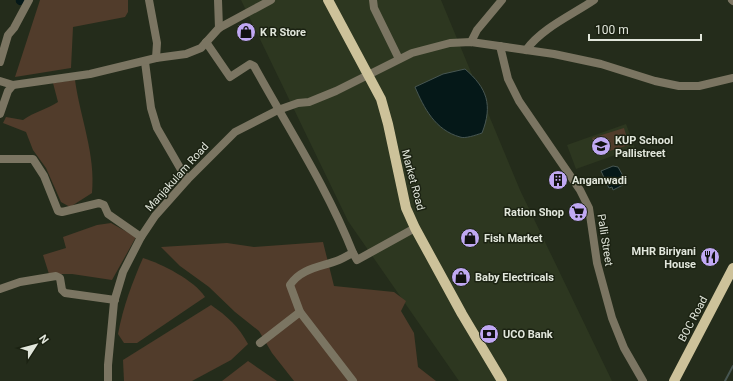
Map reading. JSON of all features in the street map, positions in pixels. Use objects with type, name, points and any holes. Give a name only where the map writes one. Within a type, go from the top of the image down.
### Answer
[{"type":"main road","name":"Market Road","points":[[328,0],[380,99],[388,124],[406,208],[415,228],[462,314],[502,381]]},
{"type":"main road","name":"BOC Road","points":[[674,381],[733,268]]},
{"type":"street","points":[[0,62],[8,35],[14,28],[29,0]]},
{"type":"street","points":[[149,0],[157,43],[156,58]]},
{"type":"street","points":[[218,0],[220,28]]},
{"type":"street","points":[[0,81],[13,85],[90,74],[145,62],[156,58],[186,54],[201,48],[220,28],[271,0]]},
{"type":"street","points":[[373,0],[374,8],[399,59]]},
{"type":"street","points":[[471,42],[476,30],[502,0]]},
{"type":"street","points":[[526,50],[531,42],[594,0]]},
{"type":"street","points":[[206,42],[230,77],[252,64],[320,180],[357,260],[415,228]]},
{"type":"street","name":"Manjakulam Road","points":[[108,381],[108,365],[115,300],[123,272],[141,237],[155,216],[186,180],[235,132],[278,110],[298,103],[309,102],[336,91],[399,59],[427,48],[450,43],[471,42],[554,54],[601,64],[655,81],[679,86],[699,86],[733,78]]},
{"type":"street","name":"Palli Street","points":[[500,46],[508,79],[519,101],[580,190],[589,208],[597,263],[612,318],[624,348],[643,381]]},
{"type":"street","points":[[145,62],[150,103],[157,128],[186,180]]},
{"type":"street","points":[[0,114],[8,91],[13,85]]},
{"type":"street","points":[[0,159],[33,159],[42,171],[58,211],[62,212],[99,203],[104,206],[108,214],[141,237]]},
{"type":"street","points":[[353,253],[296,276],[290,285],[300,312],[353,381]]},
{"type":"street","points":[[0,289],[20,282],[56,276],[60,278],[62,290],[65,293],[115,300]]},
{"type":"street","points":[[260,343],[300,312]]},
{"type":"shaded area","points":[[40,0],[128,0],[128,12],[125,17],[73,27],[71,68],[15,77]]},
{"type":"shaded area","points":[[241,0],[441,0],[520,190],[612,381],[459,381],[348,221]]},
{"type":"shaded area","points":[[465,69],[483,90],[486,98],[487,114],[482,133],[465,138],[451,134],[437,124],[422,103],[415,87],[443,74]]},
{"type":"shaded area","points":[[75,80],[90,150],[93,179],[92,193],[70,207],[61,202],[46,168],[33,150],[26,132],[3,123],[6,117],[23,120],[58,102],[53,83]]},
{"type":"shaded area","name":"KUP School Pallistreet","points":[[626,124],[635,148],[576,169],[567,145]]},
{"type":"shaded area","points":[[624,128],[629,145],[597,155],[592,138]]},
{"type":"shaded area","points":[[613,166],[618,167],[627,183],[613,190],[612,187],[609,188],[601,171]]},
{"type":"shaded area","points":[[111,223],[136,237],[112,280],[72,274],[49,274],[43,255],[66,248],[63,237],[97,225]]},
{"type":"shaded area","points":[[323,242],[334,286],[394,292],[406,301],[401,311],[414,333],[418,367],[436,381],[294,381],[272,353],[259,331],[235,312],[209,287],[180,266],[161,247],[227,243],[254,247]]},
{"type":"shaded area","points":[[143,258],[177,273],[200,291],[205,297],[137,343],[124,343],[118,334],[122,314]]},
{"type":"shaded area","points":[[211,305],[232,322],[241,332],[248,344],[231,360],[192,381],[124,381],[123,360]]},
{"type":"shaded area","points":[[248,361],[277,381],[222,381]]},
{"type":"waterway","points":[[725,381],[733,366]]},
{"type":"place","name":"K R Store","points":[[246,32]]},
{"type":"place","name":"KUP School Pallistreet","points":[[601,146]]},
{"type":"place","name":"Anganwadi","points":[[558,180]]},
{"type":"place","name":"Ration Shop","points":[[578,212]]},
{"type":"place","name":"Fish Market","points":[[470,238]]},
{"type":"place","name":"MHR Biriyani House","points":[[710,257]]},
{"type":"place","name":"Baby Electricals","points":[[461,277]]},
{"type":"place","name":"UCO Bank","points":[[489,334]]}]
